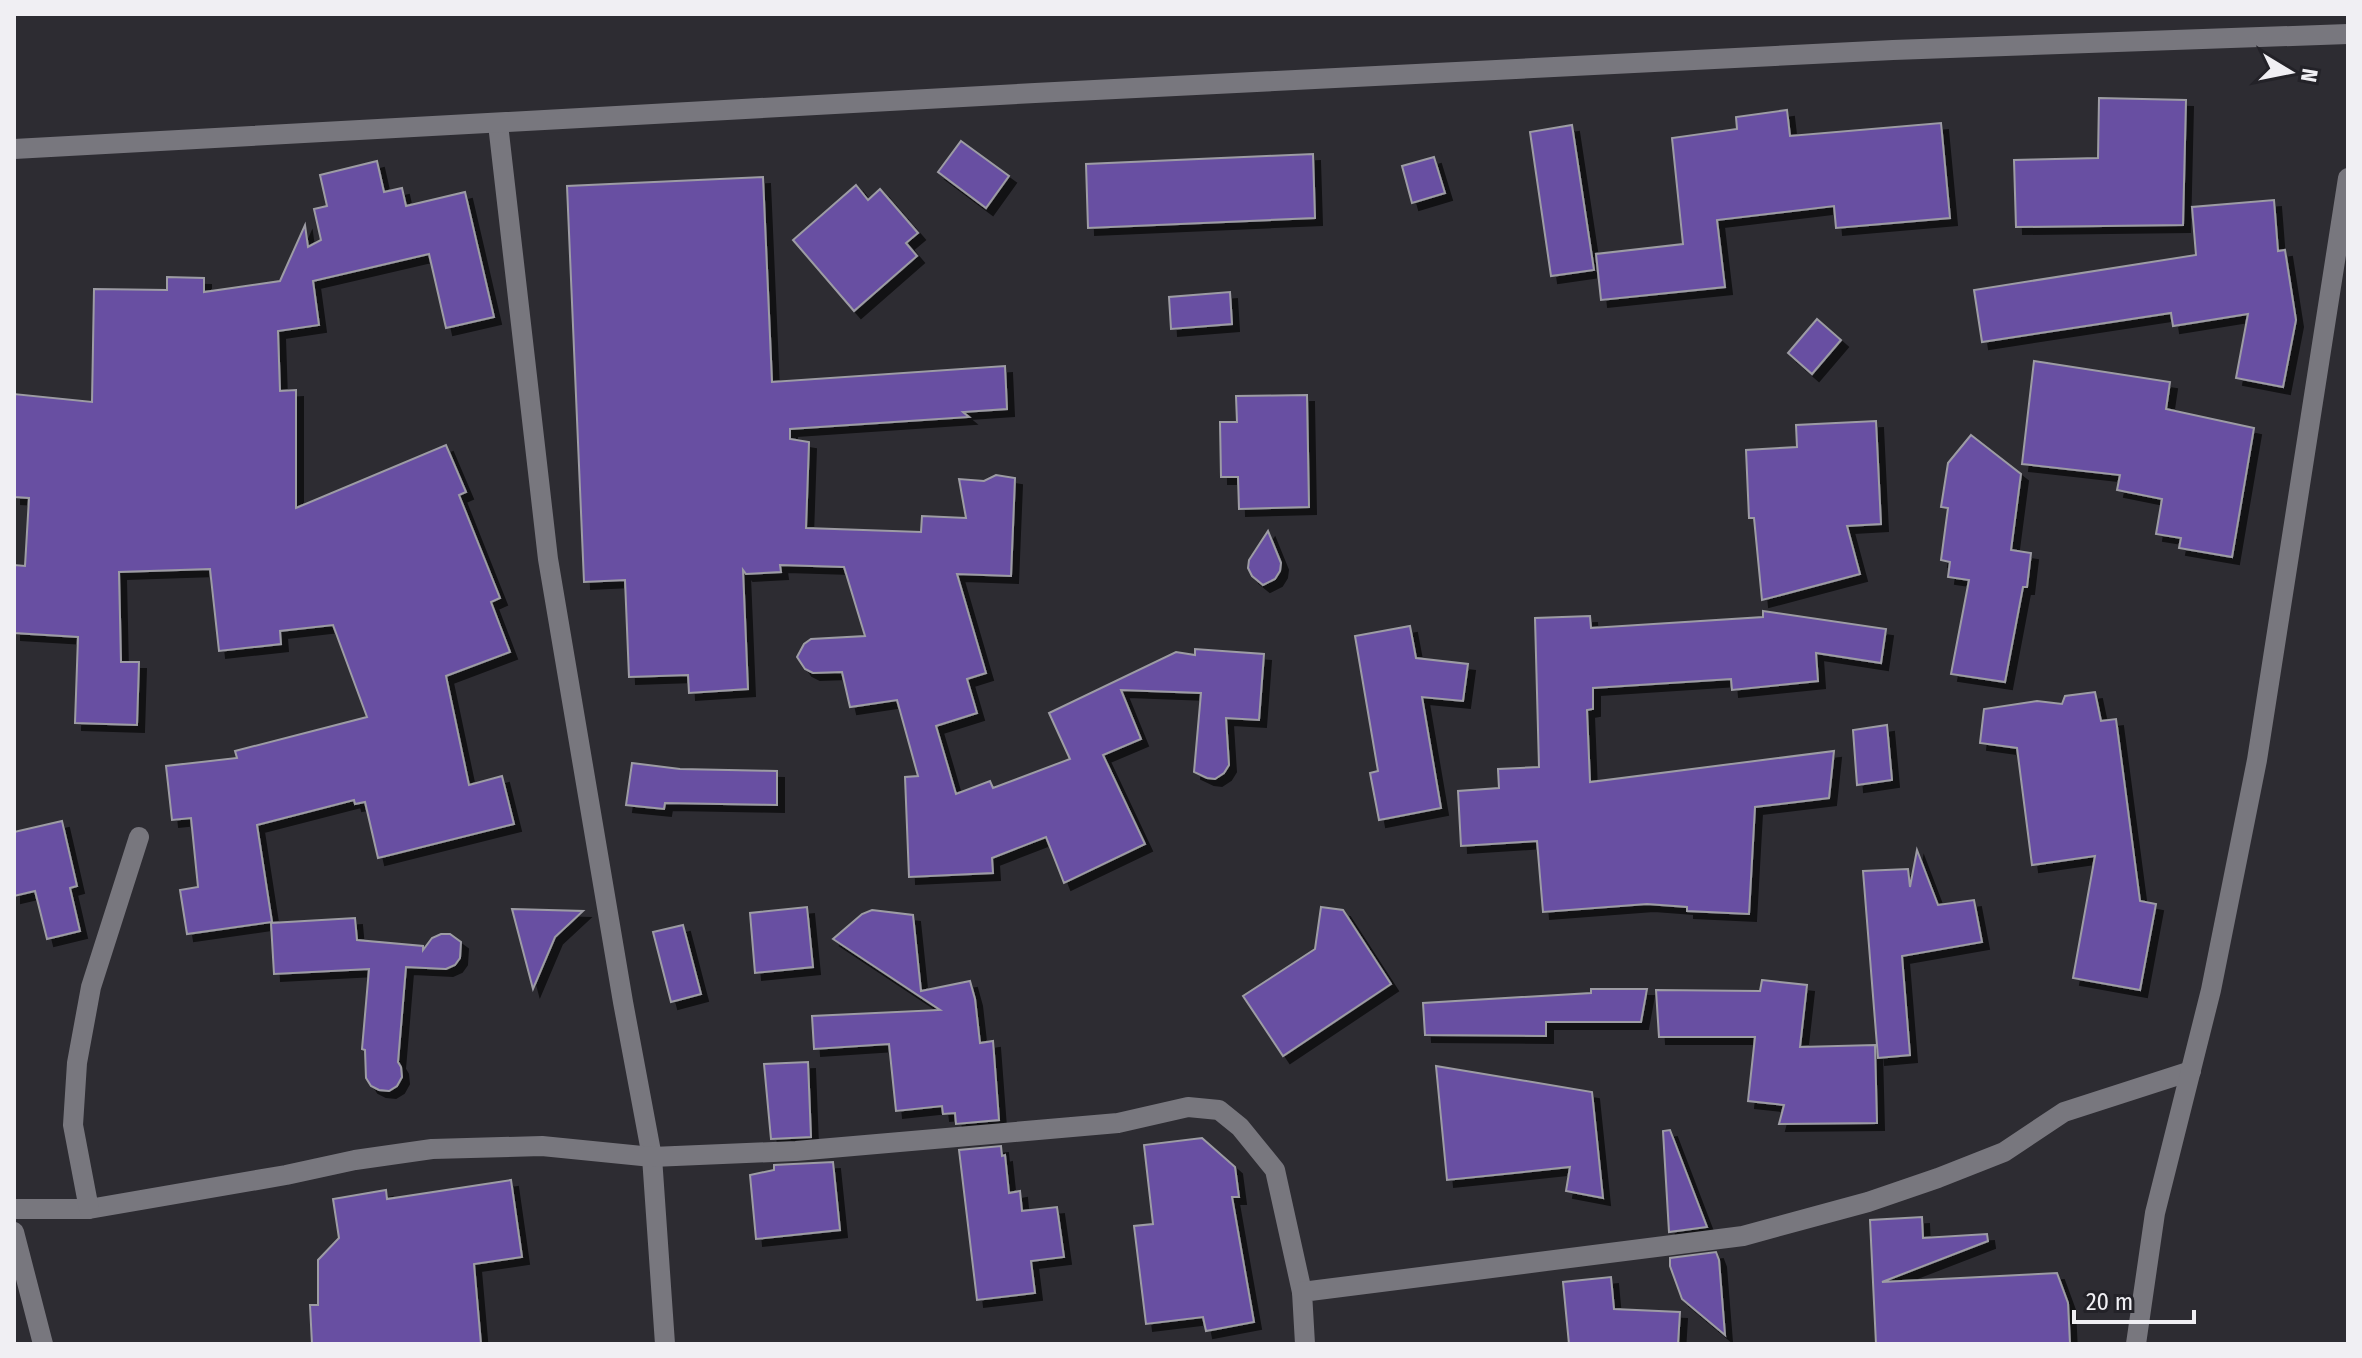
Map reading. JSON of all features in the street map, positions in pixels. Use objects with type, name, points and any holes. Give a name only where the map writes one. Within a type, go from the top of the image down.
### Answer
[{"type":"street","points":[[14,149],[1893,50],[2348,34]]},
{"type":"street","points":[[498,124],[548,559],[652,1157],[665,1344]]},
{"type":"street","points":[[2136,1344],[2155,1213],[2211,990],[2257,760],[2348,178]]},
{"type":"street","points":[[89,1209],[73,1125],[77,1063],[91,987],[139,837]]},
{"type":"street","points":[[1302,1292],[1743,1236],[1868,1202],[1938,1178],[2004,1152],[2064,1112],[2191,1071]]},
{"type":"street","points":[[14,1209],[89,1209],[355,1160],[432,1149],[542,1146],[652,1157],[796,1151],[1118,1123],[1188,1107],[1219,1110],[1240,1127],[1275,1170],[1302,1292],[1305,1344]]},
{"type":"street","points":[[14,1232],[43,1344]]},
{"type":"building","points":[[2099,98],[2186,100],[2183,225],[2016,227],[2014,160],[2098,158]]},
{"type":"building","points":[[1787,110],[1790,136],[1941,123],[1950,218],[1836,228],[1834,206],[1717,220],[1725,287],[1601,300],[1596,254],[1683,244],[1672,138],[1737,129],[1736,117]]},
{"type":"building","points":[[1572,125],[1594,270],[1551,276],[1530,132]]},
{"type":"building","points":[[961,141],[1009,176],[986,208],[938,172]]},
{"type":"building","points":[[1313,154],[1315,218],[1088,228],[1086,164]]},
{"type":"building","points":[[1434,157],[1445,193],[1412,203],[1402,166]]},
{"type":"building","points":[[377,161],[384,192],[402,188],[406,206],[465,192],[494,317],[446,328],[429,254],[313,281],[319,325],[278,331],[280,391],[296,390],[296,508],[446,445],[466,492],[459,495],[500,598],[491,602],[510,652],[446,676],[469,785],[502,776],[514,824],[378,858],[365,802],[355,804],[354,800],[257,825],[272,922],[187,934],[180,890],[198,887],[191,818],[172,820],[166,766],[237,758],[235,751],[367,717],[333,625],[280,631],[281,644],[219,651],[210,569],[119,572],[121,662],[139,662],[137,725],[75,723],[78,637],[14,633],[14,565],[25,566],[29,498],[14,497],[14,394],[92,402],[94,289],[167,290],[167,277],[204,278],[204,292],[280,281],[305,225],[308,247],[321,240],[314,209],[327,206],[320,175]]},
{"type":"building","points":[[763,177],[772,382],[1005,366],[1007,409],[963,412],[969,417],[790,429],[790,439],[809,442],[806,528],[921,532],[922,516],[966,518],[959,479],[984,481],[996,475],[1015,478],[1011,576],[957,574],[986,673],[967,679],[977,713],[936,726],[956,794],[990,781],[993,788],[1070,759],[1049,713],[1176,652],[1195,655],[1195,649],[1264,654],[1259,720],[1226,718],[1229,765],[1215,779],[1194,772],[1201,693],[1121,690],[1141,739],[1103,755],[1145,844],[1064,883],[1046,837],[992,858],[993,873],[909,877],[905,777],[918,776],[897,700],[850,707],[842,672],[813,673],[805,669],[797,657],[804,644],[811,639],[865,636],[844,567],[780,565],[781,572],[746,574],[743,570],[748,689],[689,693],[688,675],[629,677],[625,580],[584,582],[567,186]]},
{"type":"building","points":[[856,185],[868,200],[880,189],[918,233],[906,243],[917,256],[854,311],[793,240]]},
{"type":"building","points":[[2274,200],[2278,251],[2285,250],[2296,320],[2283,387],[2236,378],[2248,314],[2173,326],[2171,313],[1982,342],[1974,290],[2196,255],[2192,207]]},
{"type":"building","points":[[1230,292],[1232,324],[1171,329],[1169,297]]},
{"type":"building","points":[[1817,319],[1841,340],[1812,374],[1788,353]]},
{"type":"building","points":[[2034,361],[2170,382],[2166,409],[2254,428],[2232,557],[2179,548],[2181,538],[2156,534],[2162,499],[2117,490],[2120,475],[2022,464]]},
{"type":"building","points":[[1307,395],[1309,507],[1239,509],[1238,477],[1221,477],[1220,422],[1237,422],[1236,396]]},
{"type":"building","points":[[1876,421],[1881,524],[1847,526],[1860,574],[1762,600],[1754,518],[1749,518],[1746,450],[1797,447],[1796,425]]},
{"type":"building","points":[[1971,435],[2021,474],[2011,550],[2031,553],[2027,587],[2023,587],[2005,682],[1951,674],[1969,580],[1948,577],[1950,562],[1941,560],[1948,508],[1941,507],[1948,463]]},
{"type":"building","points":[[1268,531],[1281,563],[1275,579],[1263,585],[1248,568],[1249,560]]},
{"type":"building","points":[[1763,611],[1886,629],[1881,663],[1816,653],[1818,681],[1732,690],[1731,679],[1593,688],[1593,709],[1587,710],[1590,782],[1834,751],[1829,798],[1755,807],[1749,914],[1687,911],[1687,907],[1647,904],[1543,912],[1537,841],[1461,846],[1458,791],[1499,788],[1498,769],[1539,767],[1535,618],[1590,616],[1591,628],[1763,617]]},
{"type":"building","points":[[1410,626],[1416,658],[1468,664],[1463,701],[1422,697],[1441,808],[1379,820],[1370,773],[1378,771],[1355,636]]},
{"type":"building","points":[[2095,692],[2101,721],[2116,719],[2140,901],[2156,904],[2140,990],[2073,978],[2095,856],[2032,865],[2017,748],[1980,743],[1984,709],[2037,701],[2062,704],[2065,696]]},
{"type":"building","points":[[1887,725],[1892,780],[1857,785],[1853,730]]},
{"type":"building","points":[[632,763],[680,769],[777,771],[777,805],[665,803],[664,809],[626,805]]},
{"type":"building","points":[[62,821],[77,886],[70,888],[80,931],[47,939],[35,891],[14,896],[14,832]]},
{"type":"building","points":[[1917,850],[1938,905],[1974,900],[1982,942],[1902,956],[1910,1055],[1878,1058],[1863,871],[1908,869],[1910,887]]},
{"type":"building","points":[[807,907],[813,967],[755,973],[750,913]]},
{"type":"building","points":[[1321,907],[1343,910],[1391,984],[1283,1056],[1243,996],[1315,949]]},
{"type":"building","points":[[512,909],[583,911],[555,937],[533,989]]},
{"type":"building","points":[[872,910],[913,915],[921,991],[970,981],[980,1043],[993,1041],[999,1120],[956,1124],[955,1113],[943,1114],[942,1106],[896,1111],[889,1044],[814,1049],[812,1016],[940,1010],[833,939],[862,914]]},
{"type":"building","points":[[355,918],[357,940],[423,946],[423,950],[432,938],[441,934],[450,934],[461,942],[460,958],[455,965],[446,969],[406,967],[398,1062],[402,1077],[397,1086],[389,1091],[371,1086],[366,1078],[365,1050],[362,1049],[369,969],[274,974],[271,923]]},
{"type":"building","points":[[683,925],[701,994],[671,1002],[653,932]]},
{"type":"building","points":[[1762,980],[1807,985],[1800,1047],[1875,1045],[1877,1123],[1779,1124],[1784,1105],[1748,1101],[1755,1037],[1659,1037],[1656,990],[1760,991]]},
{"type":"building","points":[[1591,989],[1647,989],[1641,1022],[1546,1022],[1546,1036],[1425,1035],[1423,1003],[1591,993]]},
{"type":"building","points":[[808,1062],[811,1137],[771,1139],[764,1064]]},
{"type":"building","points":[[1436,1066],[1592,1092],[1603,1198],[1566,1191],[1570,1167],[1447,1180]]},
{"type":"building","points":[[1670,1130],[1707,1227],[1669,1232],[1663,1131]]},
{"type":"building","points":[[1202,1138],[1235,1167],[1239,1197],[1232,1197],[1254,1322],[1206,1331],[1203,1317],[1146,1324],[1134,1226],[1153,1224],[1144,1145]]},
{"type":"building","points":[[1001,1146],[1002,1156],[1005,1155],[1009,1193],[1020,1191],[1022,1211],[1057,1207],[1064,1257],[1031,1261],[1035,1293],[977,1300],[959,1150]]},
{"type":"building","points":[[833,1162],[840,1230],[756,1239],[750,1175],[774,1170],[774,1165]]},
{"type":"building","points":[[511,1180],[522,1257],[474,1264],[481,1344],[312,1344],[310,1305],[318,1305],[318,1260],[339,1238],[333,1199],[386,1190],[387,1199]]},
{"type":"building","points":[[1922,1217],[1923,1238],[1987,1234],[1988,1241],[1882,1282],[2057,1273],[2068,1303],[2070,1344],[1876,1344],[1870,1220]]},
{"type":"building","points":[[1716,1252],[1725,1335],[1682,1299],[1670,1266],[1670,1258]]},
{"type":"building","points":[[1611,1277],[1614,1309],[1680,1312],[1678,1344],[1569,1344],[1563,1282]]}]
